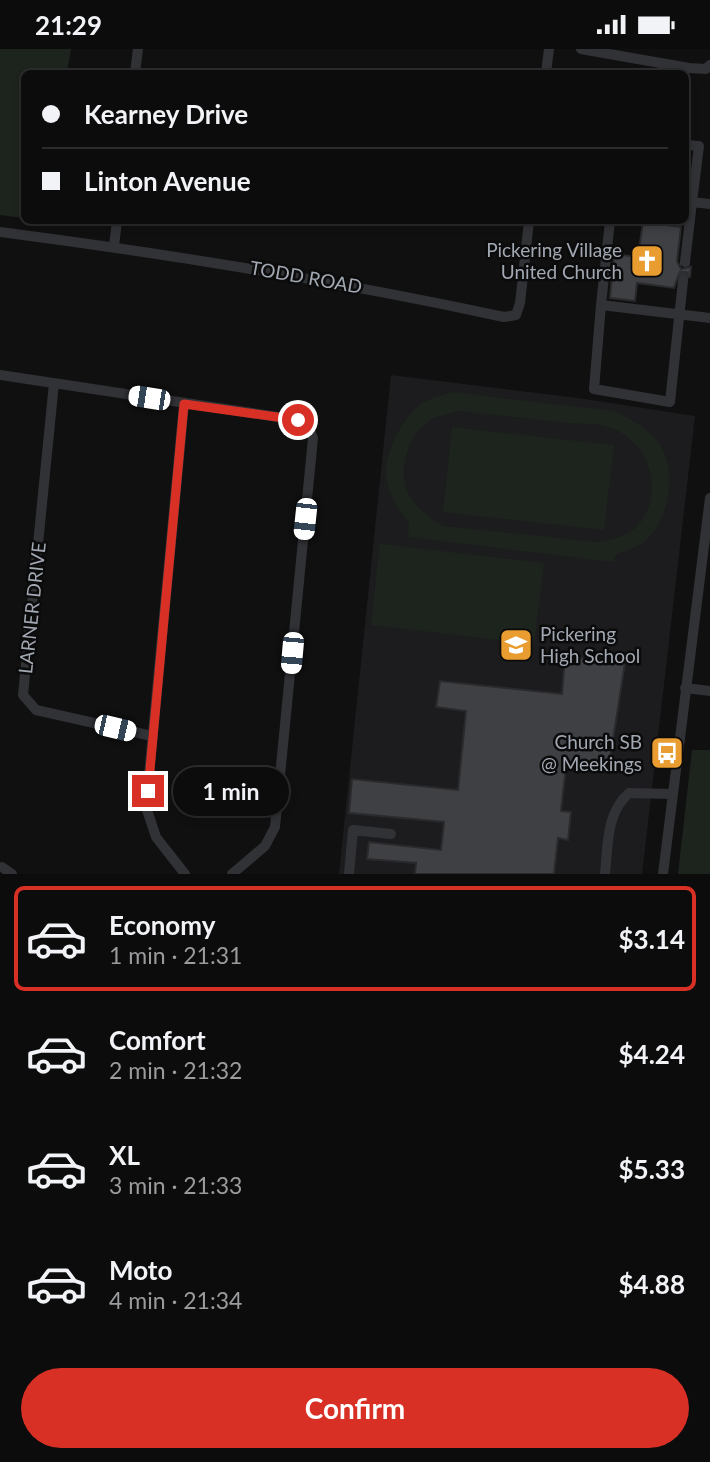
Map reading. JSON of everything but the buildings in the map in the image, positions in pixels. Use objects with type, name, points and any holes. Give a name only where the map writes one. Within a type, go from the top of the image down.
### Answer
[{"type":"street","points":[[135,70],[138,49]]},
{"type":"street","points":[[546,70],[549,49]]},
{"type":"street","points":[[581,49],[689,68],[706,69],[710,65]]},
{"type":"street","points":[[689,145],[699,146],[689,202],[710,204]]},
{"type":"street","points":[[114,246],[117,224]]},
{"type":"street","name":"TODD ROAD","points":[[0,232],[114,246],[342,282],[504,317],[516,315],[520,303],[529,224]]},
{"type":"street","points":[[610,224],[594,389],[670,402],[683,281]]},
{"type":"street","points":[[685,262],[688,224]]},
{"type":"street","points":[[601,305],[710,318]]},
{"type":"street","points":[[0,375],[298,420],[308,427],[313,438],[275,827],[265,846],[232,874]]},
{"type":"street","name":"LARNER DRIVE","points":[[54,383],[23,695],[36,710],[152,736]]},
{"type":"street","points":[[184,404],[146,807],[156,837],[185,874]]},
{"type":"street","points":[[663,874],[710,498]]},
{"type":"street","points":[[685,688],[710,691]]},
{"type":"street","points":[[605,874],[612,816],[618,803],[629,793],[672,794]]},
{"type":"street","points":[[349,874],[353,830],[391,834]]},
{"type":"street","points":[[2,867],[12,874]]},
{"type":"shaded area","points":[[0,49],[71,49],[68,70],[21,70],[21,218],[0,215]]},
{"type":"shaded area","name":"Pickering High School","points":[[391,375],[578,398],[695,416],[642,874],[339,874]]},
{"type":"shaded area","points":[[451,392],[613,411],[638,424],[658,442],[668,466],[668,494],[654,532],[638,546],[615,555],[614,562],[408,537],[409,522],[389,491],[386,470],[391,447],[414,410],[424,402]],"holes":[[[458,411],[602,425],[623,434],[640,450],[650,471],[652,494],[645,515],[628,533],[596,542],[443,526],[417,506],[410,497],[404,477],[404,465],[406,454],[424,425],[438,416]]]},
{"type":"shaded area","points":[[452,427],[614,445],[604,530],[443,512]]},
{"type":"shaded area","points":[[380,544],[544,563],[534,644],[371,625]]},
{"type":"shaded area","points":[[692,750],[710,750],[710,874],[678,874]]},
{"type":"tunnel","points":[[683,281],[685,262]]},
{"type":"place","name":"Pickering Village United Church","points":[[647,261]]},
{"type":"place","name":"Pickering High School","points":[[516,645]]},
{"type":"place","name":"Church SB @ Meekings","points":[[667,753]]},
{"type":"route","points":[[148,791],[184,404],[298,420]]}]
